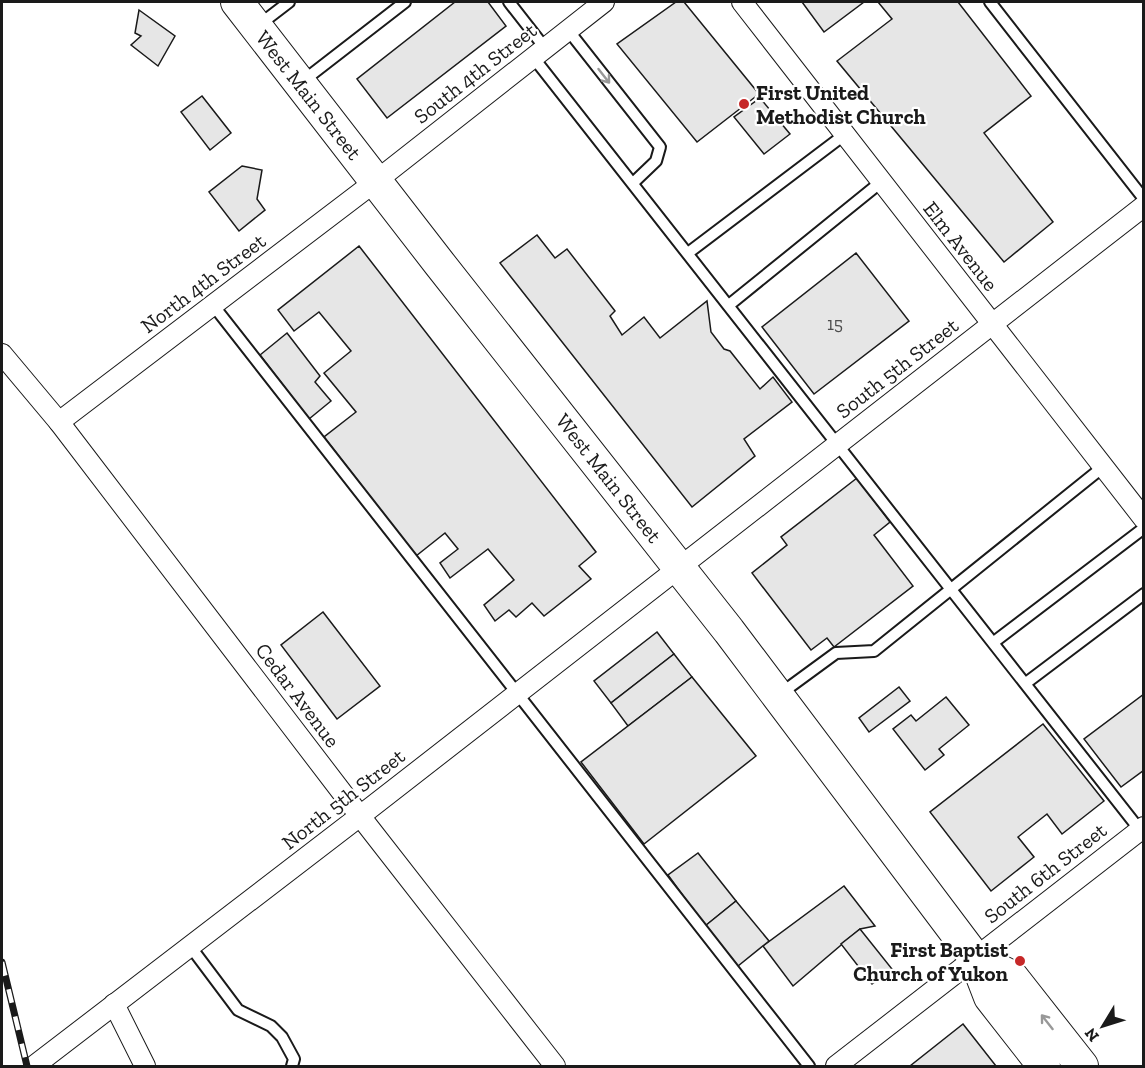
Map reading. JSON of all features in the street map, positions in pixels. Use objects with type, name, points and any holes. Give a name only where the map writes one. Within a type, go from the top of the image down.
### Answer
[{"type":"main road","name":"West Main Street","points":[[237,2],[778,696],[975,957],[990,997],[1044,1066]]},
{"type":"main road","name":"West Main Street","points":[[975,957],[1012,977],[1082,1066]]},
{"type":"street","name":"South 4th Street","points":[[376,182],[604,2]]},
{"type":"street","name":"Elm Avenue","points":[[742,2],[1143,519]]},
{"type":"street","name":"North 4th Street","points":[[59,422],[376,182]]},
{"type":"street","name":"South 5th Street","points":[[679,567],[1143,206]]},
{"type":"street","name":"Cedar Avenue","points":[[2,354],[59,422],[360,816],[555,1066]]},
{"type":"street","name":"North 5th Street","points":[[34,1066],[679,567]]},
{"type":"street","name":"South 6th Street","points":[[836,1066],[1142,830]]},
{"type":"street","points":[[114,1004],[145,1066]]},
{"type":"lane","points":[[257,27],[289,2]]},
{"type":"lane","points":[[300,83],[405,2]]},
{"type":"lane","points":[[509,2],[539,52],[633,183],[1142,830]]},
{"type":"lane","points":[[990,2],[1143,199]]},
{"type":"lane","points":[[568,30],[660,147],[656,162],[633,183]]},
{"type":"lane","points":[[688,253],[844,135]]},
{"type":"lane","points":[[729,305],[881,182]]},
{"type":"lane","points":[[213,305],[809,1066]]},
{"type":"lane","points":[[778,696],[836,653],[874,651],[1103,467]]},
{"type":"lane","points":[[994,642],[1143,528]]},
{"type":"lane","points":[[1026,683],[1143,594]]},
{"type":"lane","points":[[190,946],[237,1010],[271,1026],[282,1037],[294,1059],[292,1066]]},
{"type":"building","points":[[455,2],[488,2],[506,26],[387,118],[357,79]]},
{"type":"building","points":[[676,2],[684,2],[759,94],[697,142],[617,44]]},
{"type":"building","points":[[802,2],[864,2],[824,32]]},
{"type":"building","points":[[878,2],[958,2],[1031,96],[984,133],[1053,222],[1004,262],[837,61],[892,19]]},
{"type":"building","points":[[139,10],[175,36],[158,66],[131,45],[141,36],[135,33]]},
{"type":"building","points":[[202,96],[231,133],[210,150],[181,112]]},
{"type":"building","points":[[760,98],[790,134],[764,154],[734,117]]},
{"type":"building","points":[[242,166],[262,170],[257,199],[265,210],[239,231],[209,192]]},
{"type":"building","points":[[537,235],[555,258],[567,249],[615,311],[610,316],[622,335],[644,317],[660,338],[707,301],[711,332],[724,349],[730,351],[760,389],[773,377],[792,402],[744,439],[755,456],[692,507],[500,263]]},
{"type":"building","points":[[359,246],[596,552],[579,566],[591,579],[544,616],[532,603],[516,617],[509,610],[495,621],[484,605],[514,580],[488,549],[450,578],[440,563],[458,549],[445,533],[416,556],[324,437],[356,412],[324,373],[351,351],[319,312],[294,331],[278,310]]},
{"type":"building","points":[[856,253],[909,321],[814,394],[762,327]]},
{"type":"building","points":[[287,333],[320,376],[315,382],[331,401],[309,419],[260,355]]},
{"type":"building","points":[[857,478],[890,522],[874,535],[913,586],[834,647],[827,638],[811,650],[752,573],[787,545],[781,537]]},
{"type":"building","points":[[323,612],[380,686],[337,719],[281,645]]},
{"type":"building","points":[[657,632],[674,654],[611,703],[594,681]]},
{"type":"building","points":[[674,654],[692,677],[628,726],[611,703]]},
{"type":"building","points":[[692,677],[756,756],[644,844],[581,762]]},
{"type":"building","points":[[899,687],[910,701],[869,732],[859,718]]},
{"type":"building","points":[[1144,694],[1144,770],[1121,787],[1084,739]]},
{"type":"building","points":[[946,697],[969,725],[939,749],[944,755],[925,770],[893,729],[911,715],[916,721]]},
{"type":"building","points":[[1043,724],[1104,801],[1062,834],[1047,814],[1018,837],[1034,857],[991,891],[930,812]]},
{"type":"building","points":[[698,853],[736,901],[705,926],[668,875]]},
{"type":"building","points":[[844,886],[875,926],[860,929],[793,986],[763,946]]},
{"type":"building","points":[[736,901],[769,941],[738,966],[705,926]]},
{"type":"building","points":[[860,929],[892,969],[872,984],[841,944]]},
{"type":"building","points":[[963,1024],[996,1066],[910,1066]]},
{"type":"railway","points":[[2,962],[27,1066]]},
{"type":"place","name":"First United Methodist Church","points":[[744,104]]},
{"type":"place","name":"First Baptist Church of Yukon","points":[[1020,961]]}]
